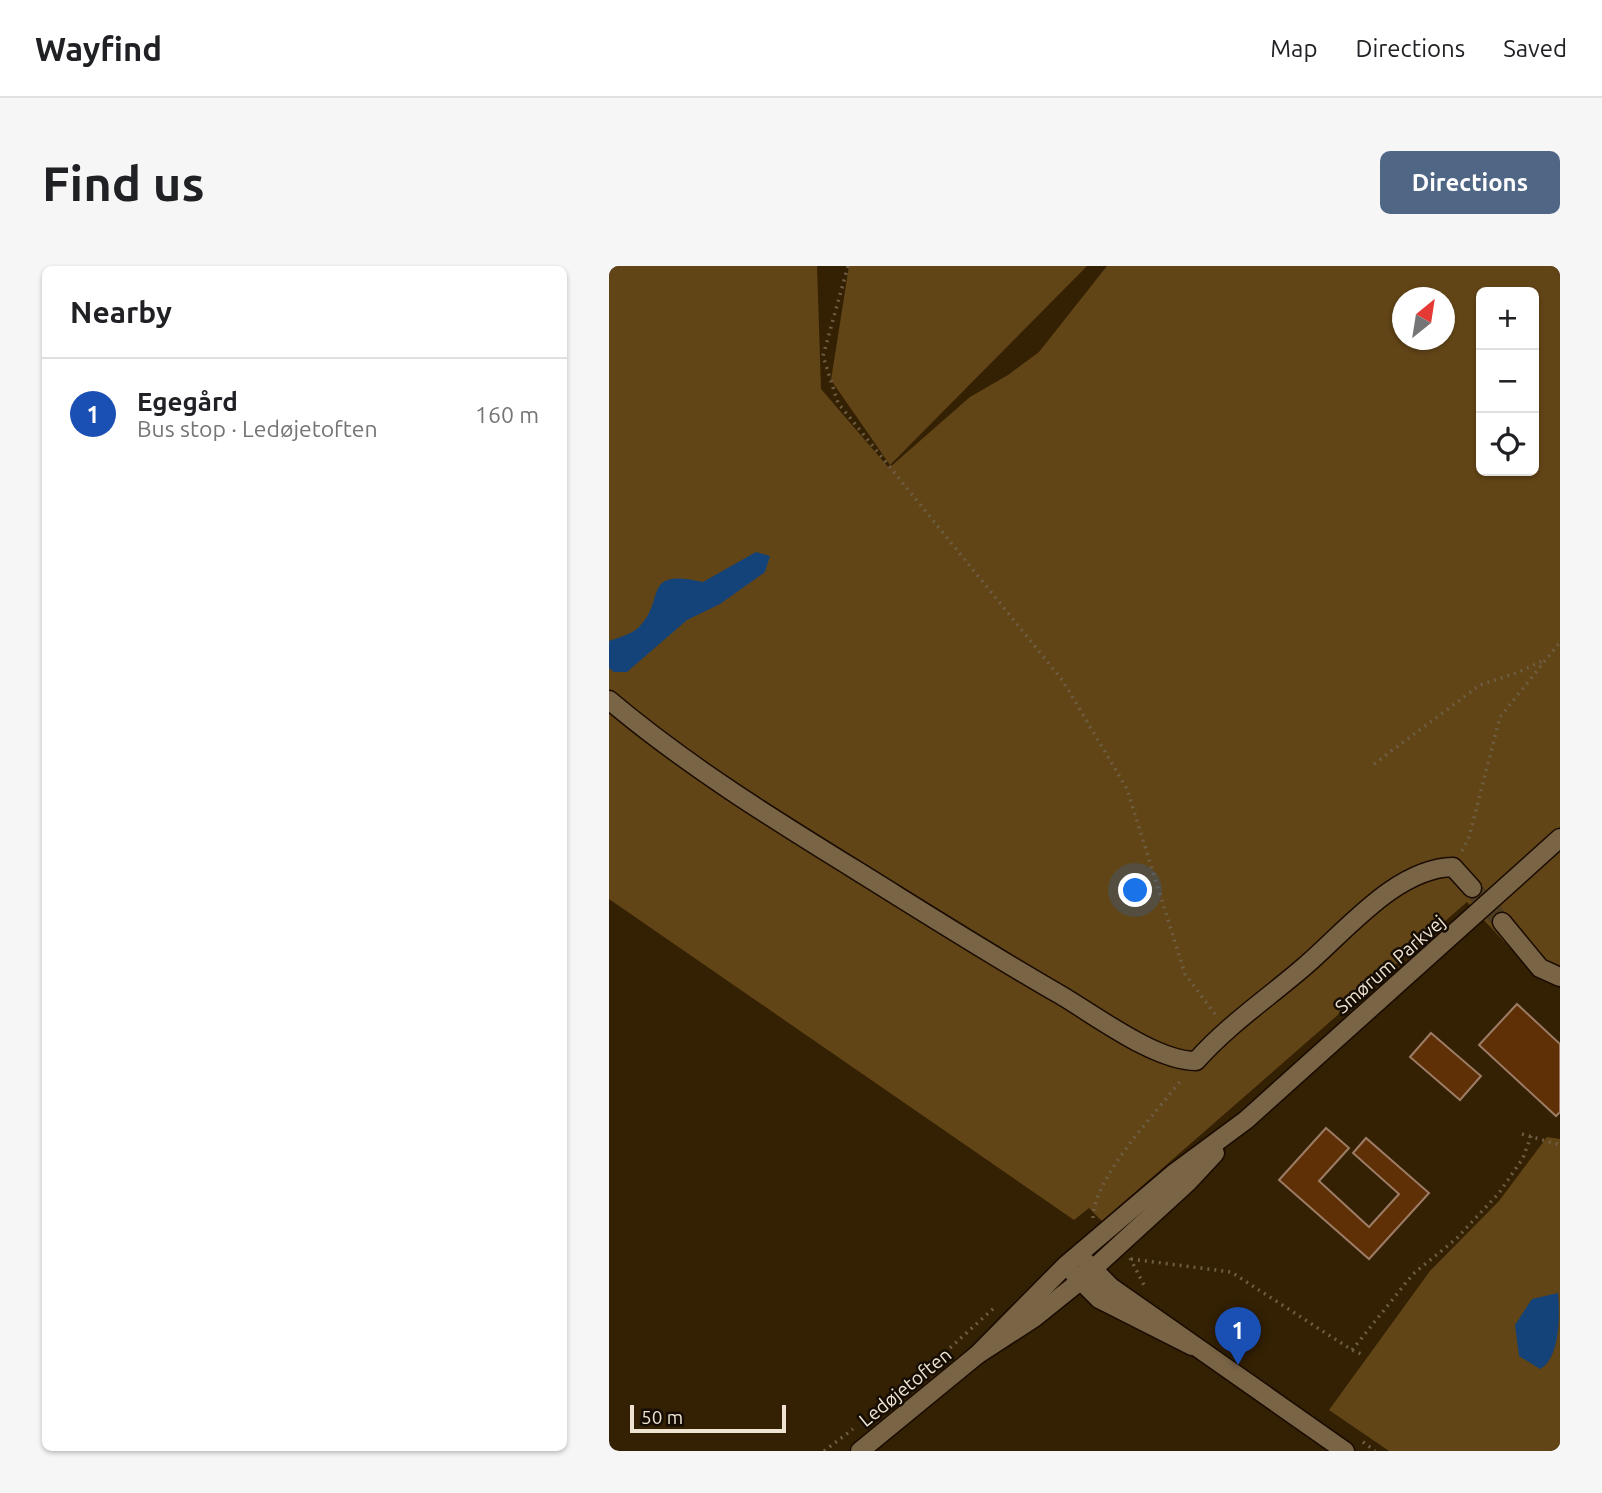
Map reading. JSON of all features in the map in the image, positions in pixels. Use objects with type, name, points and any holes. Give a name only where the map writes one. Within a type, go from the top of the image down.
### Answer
[{"type":"street","points":[[609,700],[647,732],[781,825],[1003,961],[1148,1046],[1183,1061],[1196,1061],[1226,1028],[1306,965],[1354,916],[1434,867],[1453,867],[1472,888]]},
{"type":"street","name":"Smørum Parkvej","points":[[1072,1259],[1099,1227],[1246,1119],[1560,838]]},
{"type":"street","points":[[1503,922],[1540,968],[1560,977]]},
{"type":"street","name":"Smørum Parkvej","points":[[1087,1276],[1125,1253],[1246,1119]]},
{"type":"street","points":[[1072,1259],[1087,1276],[1192,1346],[1349,1443]]},
{"type":"street","name":"Ledøjetoften","points":[[860,1451],[977,1355],[1072,1259]]},
{"type":"street","name":"Ledøjetoften","points":[[977,1355],[1034,1318],[1087,1276]]},
{"type":"path","points":[[848,266],[823,355],[838,403],[1063,681],[1127,789],[1185,974],[1226,1028]]},
{"type":"path","points":[[1453,867],[1469,838],[1500,717],[1560,642]]},
{"type":"path","points":[[1374,764],[1480,685],[1519,672],[1548,657]]},
{"type":"path","points":[[1099,1227],[1094,1206],[1103,1181],[1196,1061]]},
{"type":"path","points":[[1522,1134],[1560,1145]]},
{"type":"path","points":[[1352,1350],[1412,1274],[1456,1239],[1499,1193],[1523,1158],[1531,1136]]},
{"type":"path","points":[[1125,1253],[1148,1290]]},
{"type":"path","points":[[1125,1253],[1231,1272],[1352,1350],[1364,1355]]},
{"type":"path","points":[[914,1380],[997,1305]]},
{"type":"path","points":[[824,1451],[863,1422]]},
{"type":"path","points":[[1349,1443],[1375,1451]]},
{"type":"shaded area","points":[[609,266],[817,266],[821,389],[889,468],[970,397],[1008,375],[1039,352],[1107,266],[1560,266],[1560,983],[1527,966],[1467,902],[1102,1221],[1089,1208],[1074,1220],[609,899]]},
{"type":"shaded area","points":[[849,266],[1087,266],[890,465],[831,380]]},
{"type":"shaded area","points":[[1547,1137],[1560,1139],[1560,1451],[1389,1451],[1329,1410],[1430,1271],[1499,1201]]},
{"type":"water","points":[[756,552],[770,556],[765,572],[720,604],[687,620],[627,672],[614,672],[609,668],[609,641],[629,634],[639,627],[662,583],[670,579],[703,582]]},
{"type":"water","points":[[1558,1293],[1559,1313],[1555,1346],[1547,1364],[1540,1369],[1519,1356],[1515,1325],[1532,1299]]},
{"type":"building","points":[[1517,1004],[1560,1044],[1560,1112],[1556,1116],[1479,1045]]},
{"type":"building","points":[[1431,1033],[1481,1076],[1460,1100],[1410,1057]]},
{"type":"building","points":[[1326,1128],[1349,1148],[1319,1181],[1369,1227],[1399,1194],[1353,1153],[1366,1138],[1429,1193],[1369,1259],[1279,1180]]},
{"type":"tunnel","points":[[1472,888],[1502,922]]},
{"type":"place","name":"Egegård","points":[[1238,1365]]}]
